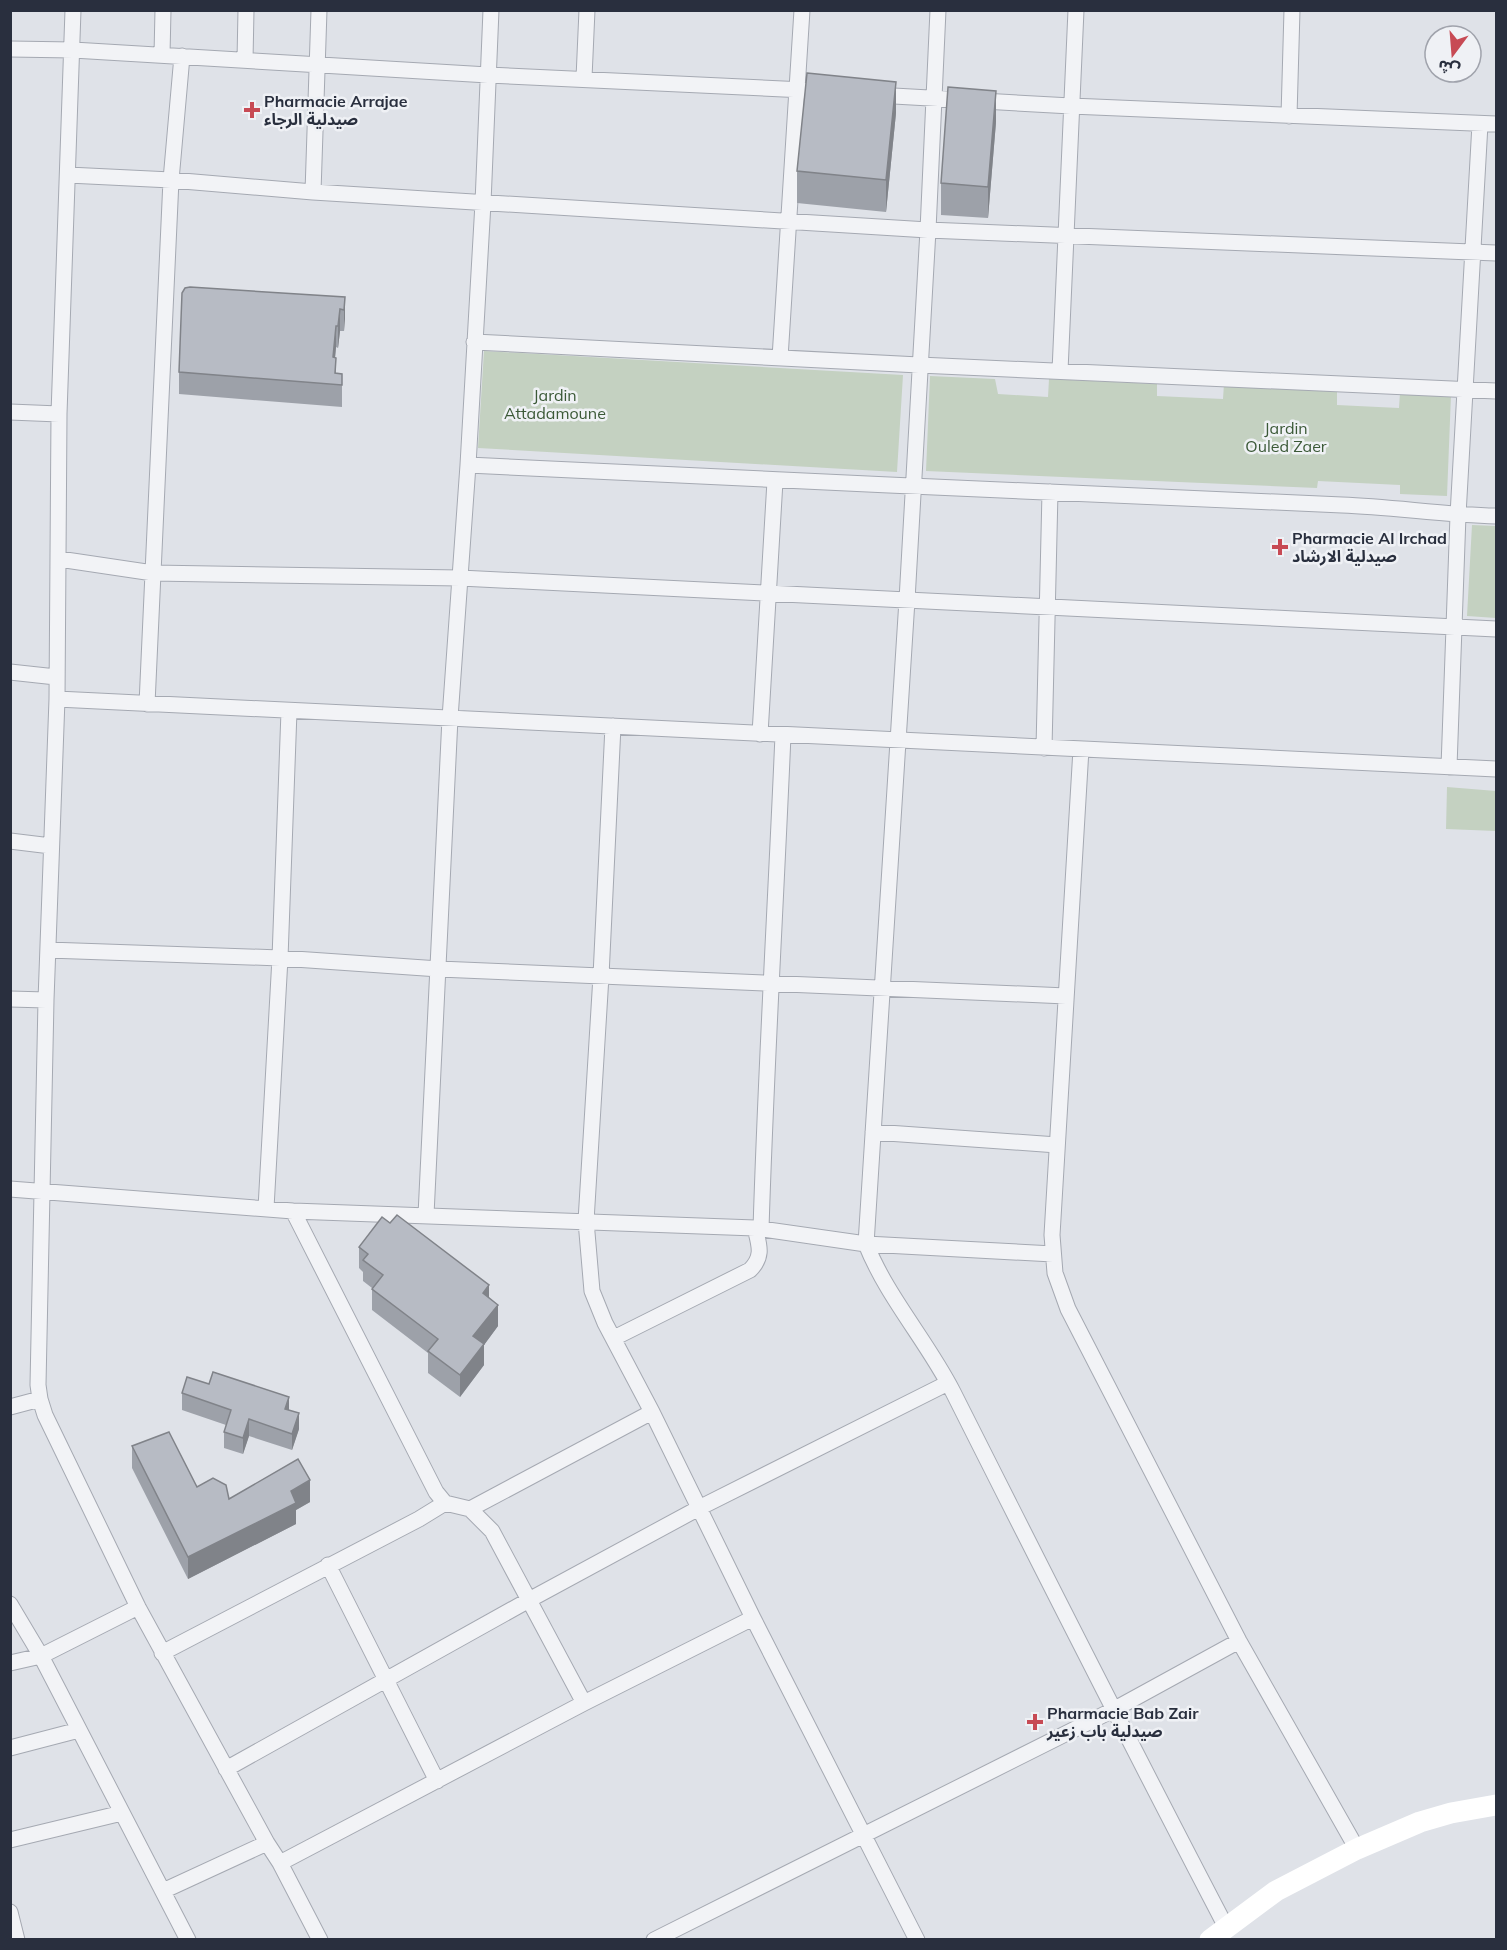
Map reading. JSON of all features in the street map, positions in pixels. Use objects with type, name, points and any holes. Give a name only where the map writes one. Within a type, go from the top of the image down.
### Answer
[{"type":"main road","points":[[1218,1933],[1276,1891],[1357,1849],[1420,1822],[1451,1813],[1497,1805]]},
{"type":"street","points":[[73,10],[59,414],[57,699],[46,1000],[38,1385],[45,1415],[138,1607],[280,1863],[320,1940]]},
{"type":"street","points":[[162,55],[164,10]]},
{"type":"street","points":[[245,60],[246,10]]},
{"type":"street","points":[[313,192],[319,10]]},
{"type":"street","points":[[426,1215],[450,718],[468,465],[491,10]]},
{"type":"street","points":[[584,78],[587,10]]},
{"type":"street","points":[[780,358],[802,10]]},
{"type":"street","points":[[938,10],[907,600],[866,1244],[878,1270],[948,1383],[1113,1710],[1218,1933]]},
{"type":"street","points":[[1060,371],[1076,10]]},
{"type":"street","points":[[1289,116],[1292,10]]},
{"type":"street","points":[[10,50],[73,50],[488,75],[843,92]]},
{"type":"street","points":[[147,704],[171,180],[182,56]]},
{"type":"street","points":[[866,94],[1071,106],[1497,124]]},
{"type":"street","points":[[1449,767],[1458,515],[1480,124]]},
{"type":"street","points":[[68,175],[928,230],[1497,253]]},
{"type":"street","points":[[474,342],[1497,391]]},
{"type":"street","points":[[10,412],[59,414]]},
{"type":"street","points":[[468,465],[913,488],[1375,506],[1458,515],[1497,516]]},
{"type":"street","points":[[760,734],[775,481]]},
{"type":"street","points":[[1044,748],[1050,492]]},
{"type":"street","points":[[59,559],[153,573],[460,578],[1497,629]]},
{"type":"street","points":[[10,672],[56,677]]},
{"type":"street","points":[[57,699],[1497,769]]},
{"type":"street","points":[[266,1208],[280,958],[289,711]]},
{"type":"street","points":[[613,726],[586,1221],[592,1291],[597,1308],[652,1412],[753,1618],[917,1940]]},
{"type":"street","points":[[614,1338],[750,1270],[757,1263],[760,1253],[758,1229],[783,735]]},
{"type":"street","points":[[1081,749],[1052,1235],[1055,1273],[1068,1309],[1239,1641],[1357,1849]]},
{"type":"street","points":[[10,841],[51,846]]},
{"type":"street","points":[[48,950],[280,958],[439,969],[1066,996]]},
{"type":"street","points":[[10,999],[46,1000]]},
{"type":"street","points":[[873,1132],[1057,1145]]},
{"type":"street","points":[[10,1189],[293,1211],[758,1229],[866,1244],[1053,1254]]},
{"type":"street","points":[[293,1211],[436,1492],[445,1503],[470,1509],[492,1531],[584,1703]]},
{"type":"street","points":[[226,1769],[699,1508],[948,1383]]},
{"type":"street","points":[[10,1407],[40,1399]]},
{"type":"street","points":[[470,1509],[652,1412]]},
{"type":"street","points":[[162,1653],[328,1565],[419,1520],[445,1503]]},
{"type":"street","points":[[328,1565],[437,1780]]},
{"type":"street","points":[[10,1604],[41,1656],[188,1940]]},
{"type":"street","points":[[10,1663],[41,1656],[138,1607]]},
{"type":"street","points":[[280,1863],[584,1703],[753,1618]]},
{"type":"street","points":[[654,1940],[1113,1710],[1239,1641]]},
{"type":"street","points":[[10,1748],[79,1730]]},
{"type":"street","points":[[10,1840],[122,1812]]},
{"type":"street","points":[[163,1891],[267,1843]]},
{"type":"street","points":[[10,1912],[17,1940]]},
{"type":"green space","name":"Jardin Attadamoune","points":[[484,351],[903,375],[897,472],[478,448]]},
{"type":"green space","name":"Jardin Ouled Zaer","points":[[930,376],[995,379],[998,394],[1048,397],[1049,379],[1157,384],[1157,396],[1223,399],[1224,384],[1337,390],[1337,405],[1399,408],[1400,393],[1451,395],[1447,496],[1400,494],[1400,485],[1318,481],[1317,488],[926,471]]},
{"type":"green space","points":[[1472,525],[1496,526],[1496,618],[1467,616]]},
{"type":"green space","points":[[1447,787],[1496,791],[1496,831],[1446,829]]},
{"type":"building","points":[[807,73],[896,82],[886,180],[797,171]]},
{"type":"building","points":[[948,87],[996,91],[988,187],[941,183]]},
{"type":"building","points":[[185,288],[345,297],[344,310],[340,309],[338,326],[336,326],[333,357],[336,358],[335,373],[342,374],[342,385],[179,372],[182,293]]},
{"type":"building","points":[[397,1215],[489,1285],[483,1293],[498,1305],[473,1336],[484,1344],[460,1375],[428,1351],[438,1339],[372,1289],[383,1275],[363,1260],[368,1254],[359,1247],[382,1217],[390,1223]]},
{"type":"building","points":[[213,1372],[289,1397],[285,1409],[299,1413],[292,1434],[249,1419],[243,1438],[224,1432],[231,1410],[182,1393],[187,1377],[209,1384]]},
{"type":"building","points":[[169,1432],[197,1487],[213,1478],[226,1485],[229,1499],[298,1459],[310,1480],[291,1491],[296,1503],[188,1557],[132,1446]]},
{"type":"place","name":"Pharmacie Arrajae صيدلية الرجاء","points":[[252,110]]},
{"type":"place","name":"Pharmacie Al Irchad صيدلية الارشاد","points":[[1280,547]]},
{"type":"place","name":"Pharmacie Bab Zair صيدلية باب زعير","points":[[1035,1722]]}]
